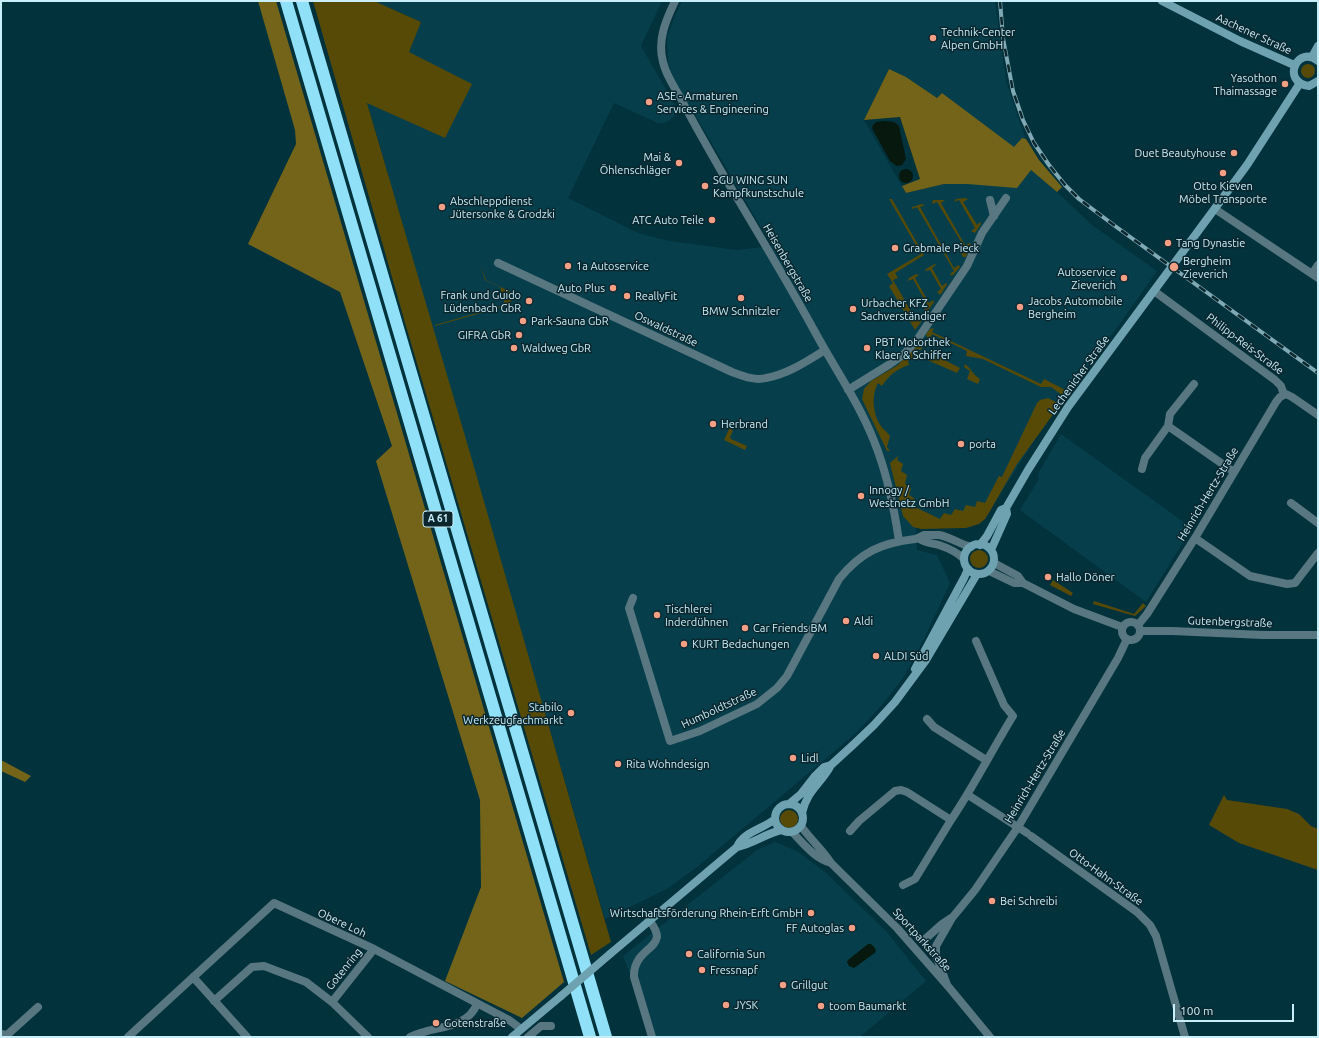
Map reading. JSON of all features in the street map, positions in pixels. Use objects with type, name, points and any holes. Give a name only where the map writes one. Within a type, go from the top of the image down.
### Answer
[{"type":"highway","name":"A 61","points":[[286,1],[590,1037]]},
{"type":"highway","name":"A 61","points":[[302,1],[606,1037]]},
{"type":"street","name":"Heisenbergstraße","points":[[675,1],[665,22],[662,35],[662,54],[666,73],[691,119],[862,413],[874,440],[881,461],[893,507],[899,541]]},
{"type":"street","name":"Aachener Straße","points":[[1162,1],[1294,65]]},
{"type":"street","points":[[1318,46],[1315,59],[1304,57],[1294,65],[1293,73],[1300,83],[1308,86],[1318,81]]},
{"type":"street","name":"Lechenicher Straße","points":[[980,544],[987,536],[1001,510],[1006,508],[1028,470],[1072,402],[1216,209],[1247,165],[1300,83]]},
{"type":"street","points":[[848,390],[903,355],[917,340],[967,266],[982,233],[1006,198]]},
{"type":"street","points":[[990,200],[994,216]]},
{"type":"street","points":[[1216,209],[1315,276],[1318,265]]},
{"type":"street","name":"Oswaldstraße","points":[[498,263],[732,372],[750,378],[766,379],[791,370],[825,350]]},
{"type":"street","name":"Philipp-Reis-Straße","points":[[1154,291],[1275,380],[1281,386],[1284,395]]},
{"type":"street","points":[[1142,469],[1145,458],[1168,426],[1170,414],[1194,384]]},
{"type":"street","points":[[1284,395],[1286,394],[1292,397],[1318,415]]},
{"type":"street","name":"Heinrich-Hertz-Straße","points":[[1139,628],[1195,538],[1276,402],[1284,395]]},
{"type":"street","points":[[1168,426],[1234,472]]},
{"type":"street","points":[[1291,503],[1318,523]]},
{"type":"street","name":"Lechenicher Straße","points":[[991,550],[1007,514],[1006,508]]},
{"type":"street","name":"Humboldtstraße","points":[[633,598],[629,608],[670,741],[700,731],[742,712],[767,697],[777,688],[787,676],[839,579],[860,558],[875,549],[899,541],[918,538],[922,535],[940,536],[971,547]]},
{"type":"street","points":[[918,538],[922,542],[948,548],[964,559],[968,569],[977,574],[989,571],[994,563],[991,550],[980,544],[971,547],[965,554],[964,559]]},
{"type":"street","points":[[1195,538],[1250,576],[1287,584],[1295,583],[1318,553]]},
{"type":"street","points":[[994,563],[1018,576],[1023,583]]},
{"type":"street","points":[[909,681],[968,569]]},
{"type":"street","points":[[989,571],[1014,583],[1023,583],[1081,612],[1122,628]]},
{"type":"street","points":[[737,847],[738,842],[743,838],[768,825],[774,819],[778,809],[789,804],[801,794],[824,767],[831,764],[874,725],[895,702],[909,681],[926,660],[977,574]]},
{"type":"street","points":[[1133,622],[1139,628],[1138,636],[1133,640],[1127,639],[1123,636],[1122,628],[1124,625],[1133,622]]},
{"type":"street","name":"Gutenbergstraße","points":[[1139,628],[1263,635],[1318,634]]},
{"type":"street","name":"Heinrich-Hertz-Straße","points":[[947,985],[936,955],[936,946],[952,918],[980,885],[1018,827],[1118,658],[1127,639]]},
{"type":"street","points":[[903,885],[915,878],[968,795],[986,760],[1013,716],[1004,705],[976,641]]},
{"type":"street","points":[[927,719],[934,727],[986,760]]},
{"type":"street","points":[[774,819],[778,828],[788,833],[799,829],[807,799],[831,764]]},
{"type":"street","points":[[850,831],[859,821],[895,791],[901,790],[908,792],[951,820]]},
{"type":"street","name":"Otto-Hahn-Straße","points":[[968,795],[1018,827],[1137,912],[1150,925],[1156,936],[1184,1037]]},
{"type":"street","points":[[789,804],[797,807],[802,814]]},
{"type":"street","name":"Sportparkstraße","points":[[801,826],[831,863],[888,918],[990,1037]]},
{"type":"street","points":[[512,1037],[690,885],[737,847],[772,832],[781,830]]},
{"type":"street","name":"Sportparkstraße","points":[[792,832],[815,856],[831,863]]},
{"type":"street","name":"Obere Loh","points":[[132,1036],[193,977],[274,903],[374,949],[509,1020],[521,1029]]},
{"type":"street","name":"Heinrich-Hertz-Straße","points":[[923,940],[942,924],[952,918]]},
{"type":"street","points":[[649,920],[657,936],[656,941],[637,962],[634,969],[634,977],[652,1037]]},
{"type":"street","name":"Gotenring","points":[[332,1002],[374,949]]},
{"type":"street","name":"Gotenring","points":[[214,1000],[252,967],[264,966],[306,982],[332,1002],[368,1037]]},
{"type":"street","points":[[193,977],[247,1037]]},
{"type":"street","points":[[410,1037],[421,1032],[457,1023],[469,1016],[474,1011],[477,1004]]},
{"type":"street","points":[[5,1035],[38,1007]]},
{"type":"street","points":[[528,1037],[541,1026],[551,1026]]},
{"type":"shaded area","points":[[258,1],[276,1],[564,982],[522,1018],[445,981],[481,887],[480,800],[376,461],[392,446],[340,292],[248,244],[296,144],[295,130]]},
{"type":"shaded area","points":[[313,1],[374,1],[421,22],[409,52],[472,84],[445,138],[367,103],[611,942],[591,955],[406,326]]},
{"type":"shaded area","points":[[374,1],[662,1],[641,46],[675,105],[674,116],[664,123],[658,123],[614,103],[568,198],[638,233],[669,241],[737,250],[772,246],[674,79],[668,63],[667,37],[682,1],[995,1],[1006,81],[1026,139],[1022,138],[1014,148],[942,93],[937,98],[906,77],[889,69],[864,120],[906,193],[944,184],[967,184],[1031,170],[1092,225],[1157,271],[1116,329],[1054,410],[986,516],[960,527],[929,529],[916,527],[917,550],[937,555],[950,583],[923,641],[903,678],[882,705],[855,734],[697,867],[667,889],[605,919],[367,102],[445,138],[409,52],[421,22]]},
{"type":"shaded area","points":[[1305,64],[1311,64],[1315,68],[1315,74],[1311,78],[1305,78],[1301,74],[1301,68]]},
{"type":"shaded area","points":[[889,69],[906,77],[937,98],[942,93],[1014,147],[1022,138],[1026,139],[1039,160],[1062,187],[1057,192],[1031,170],[1017,188],[967,184],[944,184],[906,193],[902,186],[920,179],[900,117],[864,120]]},
{"type":"shaded area","points":[[876,122],[894,122],[899,126],[906,159],[902,165],[897,166],[890,161],[872,128]]},
{"type":"shaded area","points":[[903,169],[909,169],[913,173],[913,179],[909,183],[903,183],[899,179],[899,173]]},
{"type":"shaded area","points":[[889,199],[892,199],[924,255],[895,273],[898,278],[893,280],[916,320],[921,318],[921,322],[915,330],[889,286],[893,283],[887,274],[921,254]]},
{"type":"shaded area","points":[[956,199],[968,199],[963,202],[977,225],[980,222],[981,224],[975,233],[971,231],[975,228],[959,200],[954,202]]},
{"type":"shaded area","points":[[933,200],[945,200],[941,203],[965,245],[970,243],[971,245],[966,257],[963,257],[961,253],[966,250],[937,202],[932,204]]},
{"type":"shaded area","points":[[922,204],[925,205],[920,207],[954,268],[959,265],[960,267],[952,276],[950,274],[954,271],[917,207],[912,209],[912,207]]},
{"type":"shaded area","points":[[935,264],[936,265],[932,268],[942,286],[946,283],[947,284],[941,294],[937,292],[941,289],[930,270],[925,271]]},
{"type":"shaded area","points":[[481,267],[486,280],[515,294],[509,305],[435,326],[505,305],[500,287],[485,280]]},
{"type":"shaded area","points":[[916,274],[919,275],[915,278],[929,303],[933,300],[934,302],[927,312],[924,310],[928,306],[913,279],[908,281],[909,278]]},
{"type":"shaded area","points":[[934,328],[932,332],[1041,384],[1044,379],[1069,392],[1065,397],[1051,387],[1041,387],[983,359],[966,356],[967,351],[932,334],[930,339],[926,334],[930,329]]},
{"type":"shaded area","points":[[920,343],[923,343],[924,345],[921,350],[916,349],[912,358],[908,361],[909,365],[894,373],[882,386],[878,383],[874,394],[874,405],[878,422],[890,436],[887,447],[890,451],[887,451],[862,399],[864,389],[871,381],[898,365]]},
{"type":"shaded area","points":[[935,349],[938,350],[935,355],[960,368],[957,373],[925,359],[929,352]]},
{"type":"shaded area","points":[[965,364],[980,379],[978,384],[967,379],[970,371],[964,367]]},
{"type":"shaded area","points":[[1048,398],[1058,403],[1059,405],[1057,409],[1017,464],[985,519],[979,524],[966,528],[921,529],[913,527],[903,516],[890,463],[898,456],[897,460],[903,464],[901,471],[907,475],[905,484],[911,488],[909,495],[915,499],[913,506],[940,519],[944,513],[951,515],[955,509],[963,511],[966,505],[975,507],[977,501],[985,503],[999,476],[1002,477],[1037,403],[1040,400]]},
{"type":"shaded area","points":[[730,427],[733,431],[730,437],[731,439],[747,446],[745,450],[724,440]]},
{"type":"shaded area","points":[[1061,434],[1192,528],[1146,602],[1020,510],[1039,479],[1038,474]]},
{"type":"shaded area","points":[[979,550],[983,551],[987,555],[987,563],[983,567],[979,568],[975,567],[971,563],[970,559],[971,555],[975,551]]},
{"type":"shaded area","points":[[1053,580],[1073,593],[1071,596],[1050,585]]},
{"type":"shaded area","points":[[1094,601],[1134,614],[1143,603],[1146,606],[1135,616],[1093,604]]},
{"type":"shaded area","points":[[1,760],[31,776],[25,782],[1,771]]},
{"type":"shaded area","points":[[1224,795],[1227,800],[1287,809],[1299,814],[1311,826],[1318,829],[1318,870],[1239,843],[1209,825]]},
{"type":"shaded area","points":[[789,810],[795,813],[798,819],[795,825],[789,828],[783,825],[780,819],[783,813]]},
{"type":"shaded area","points":[[775,842],[797,851],[826,873],[886,931],[926,981],[860,1037],[655,1037],[623,956],[757,850]]},
{"type":"shaded area","points":[[868,944],[871,944],[875,948],[876,952],[854,968],[849,966],[847,962],[848,960]]},
{"type":"railway","points":[[1000,1],[1003,38],[1013,91],[1023,120],[1034,143],[1065,185],[1079,199],[1115,226],[1318,373]]},
{"type":"place","name":"Technik-Center Alpen GmbH","points":[[933,38]]},
{"type":"place","name":"Yasothon Thaimassage","points":[[1285,84]]},
{"type":"place","name":"ASE - Armaturen Services & Engineering","points":[[649,102]]},
{"type":"place","name":"Duet Beautyhouse","points":[[1234,153]]},
{"type":"place","name":"Mai & Öhlenschläger","points":[[679,163]]},
{"type":"place","name":"Otto Kieven Möbel Transporte","points":[[1223,173]]},
{"type":"place","name":"SGU WING SUN Kampfkunstschule","points":[[705,186]]},
{"type":"place","name":"Abschleppdienst Jütersonke & Grodzki","points":[[442,207]]},
{"type":"place","name":"ATC Auto Teile","points":[[712,220]]},
{"type":"place","name":"Tang Dynastie","points":[[1168,243]]},
{"type":"place","name":"Grabmale Pieck","points":[[895,248]]},
{"type":"place","name":"1a Autoservice","points":[[568,266]]},
{"type":"place","name":"Bergheim Zieverich","points":[[1174,267]]},
{"type":"place","name":"Autoservice Zieverich","points":[[1124,278]]},
{"type":"place","name":"Auto Plus","points":[[613,288]]},
{"type":"place","name":"ReallyFit","points":[[627,296]]},
{"type":"place","name":"BMW Schnitzler","points":[[741,298]]},
{"type":"place","name":"Frank und Guido Lüdenbach GbR","points":[[529,301]]},
{"type":"place","name":"Jacobs Automobile Bergheim","points":[[1020,307]]},
{"type":"place","name":"Urbacher KFZ Sachverständiger","points":[[853,309]]},
{"type":"place","name":"Park-Sauna GbR","points":[[523,321]]},
{"type":"place","name":"GIFRA GbR","points":[[519,335]]},
{"type":"place","name":"Waldweg GbR","points":[[514,348]]},
{"type":"place","name":"PBT Motorthek Klaer & Schiffer","points":[[867,348]]},
{"type":"place","name":"Herbrand","points":[[713,424]]},
{"type":"place","name":"porta","points":[[961,444]]},
{"type":"place","name":"Innogy / Westnetz GmbH","points":[[861,496]]},
{"type":"place","name":"Hallo Döner","points":[[1048,577]]},
{"type":"place","name":"Tischlerei Inderdühnen","points":[[657,615]]},
{"type":"place","name":"Aldi","points":[[846,621]]},
{"type":"place","name":"Car Friends BM","points":[[745,628]]},
{"type":"place","name":"KURT Bedachungen","points":[[684,644]]},
{"type":"place","name":"ALDI Süd","points":[[876,656]]},
{"type":"place","name":"Stabilo Werkzeugfachmarkt","points":[[571,713]]},
{"type":"place","name":"Lidl","points":[[793,758]]},
{"type":"place","name":"Rita Wohndesign","points":[[618,764]]},
{"type":"place","name":"Bei Schreibi","points":[[992,901]]},
{"type":"place","name":"Wirtschaftsförderung Rhein-Erft GmbH","points":[[811,913]]},
{"type":"place","name":"FF Autoglas","points":[[852,928]]},
{"type":"place","name":"California Sun","points":[[689,954]]},
{"type":"place","name":"Fressnapf","points":[[702,970]]},
{"type":"place","name":"Grillgut","points":[[783,985]]},
{"type":"place","name":"JYSK","points":[[726,1005]]},
{"type":"place","name":"toom Baumarkt","points":[[821,1006]]},
{"type":"place","name":"Gotenstraße","points":[[436,1023]]}]
